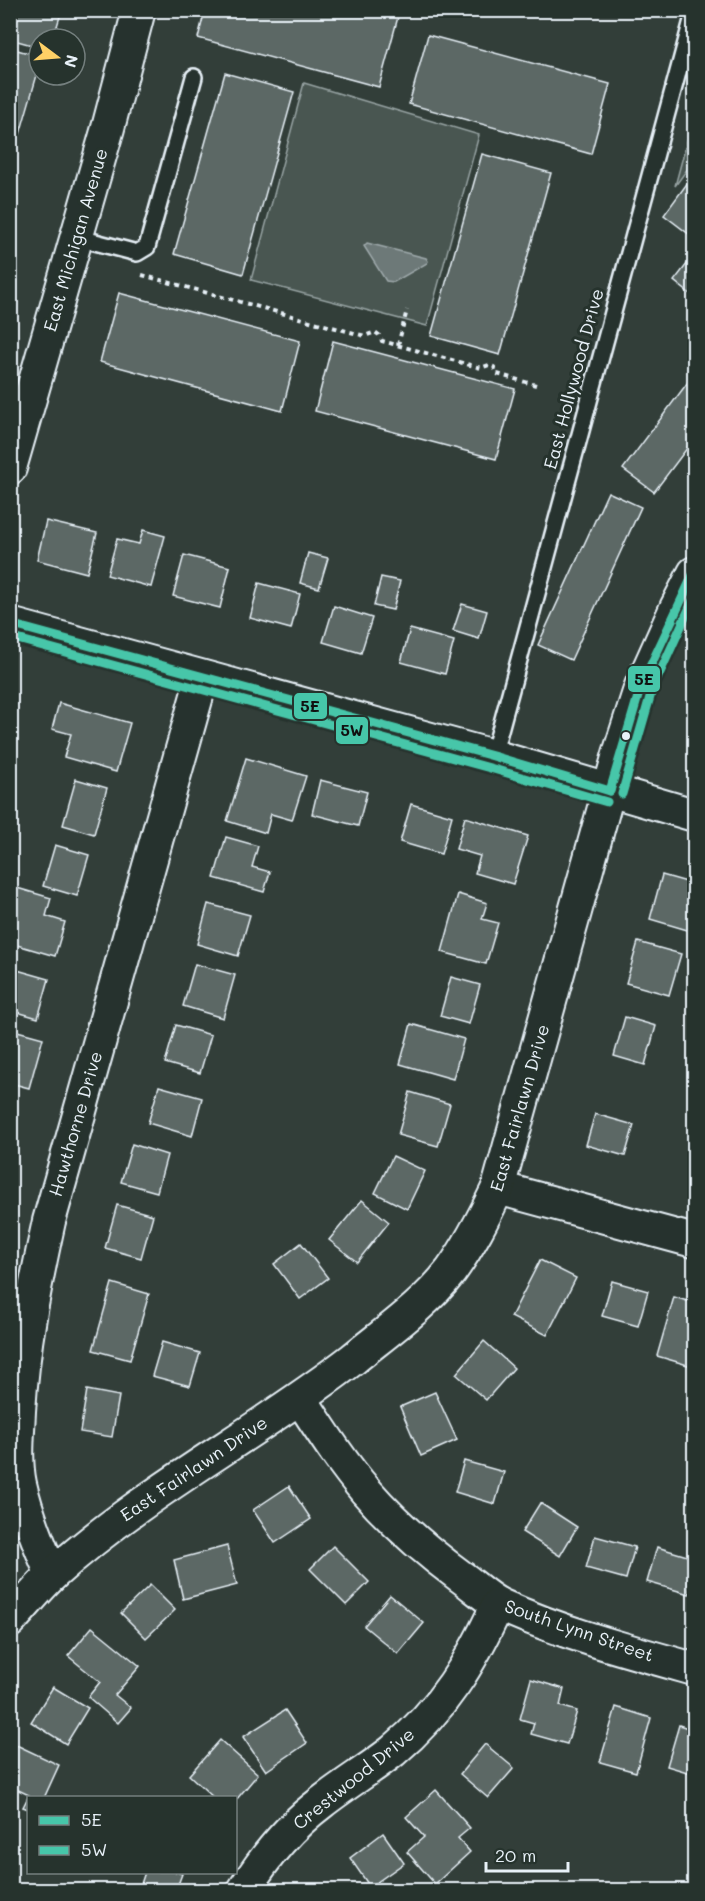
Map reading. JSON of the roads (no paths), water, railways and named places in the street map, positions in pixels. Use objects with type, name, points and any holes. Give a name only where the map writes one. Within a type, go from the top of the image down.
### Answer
[{"type":"street","name":"East Michigan Avenue","points":[[10,468],[139,10]]},
{"type":"street","name":"East Fairlawn Drive","points":[[10,1621],[52,1575],[115,1524],[198,1464],[300,1398],[389,1330],[432,1292],[450,1271],[477,1231],[498,1188],[641,686],[694,573]]},
{"type":"street","points":[[10,624],[494,756],[694,814]]},
{"type":"street","name":"Hawthorne Drive","points":[[52,1575],[39,1544],[20,1483],[17,1447],[22,1364],[30,1306],[49,1221],[202,678]]},
{"type":"street","points":[[498,1188],[694,1241]]},
{"type":"street","name":"South Lynn Street","points":[[300,1398],[330,1445],[386,1513],[443,1563],[498,1604],[629,1651],[694,1668]]},
{"type":"street","name":"Crestwood Drive","points":[[244,1890],[260,1864],[288,1831],[321,1802],[392,1752],[425,1721],[454,1687],[472,1657],[498,1604]]},
{"type":"lane","name":"East Hollywood Drive","points":[[494,756],[694,13]]},
{"type":"lane","points":[[76,237],[137,253],[147,246],[194,77]]}]
